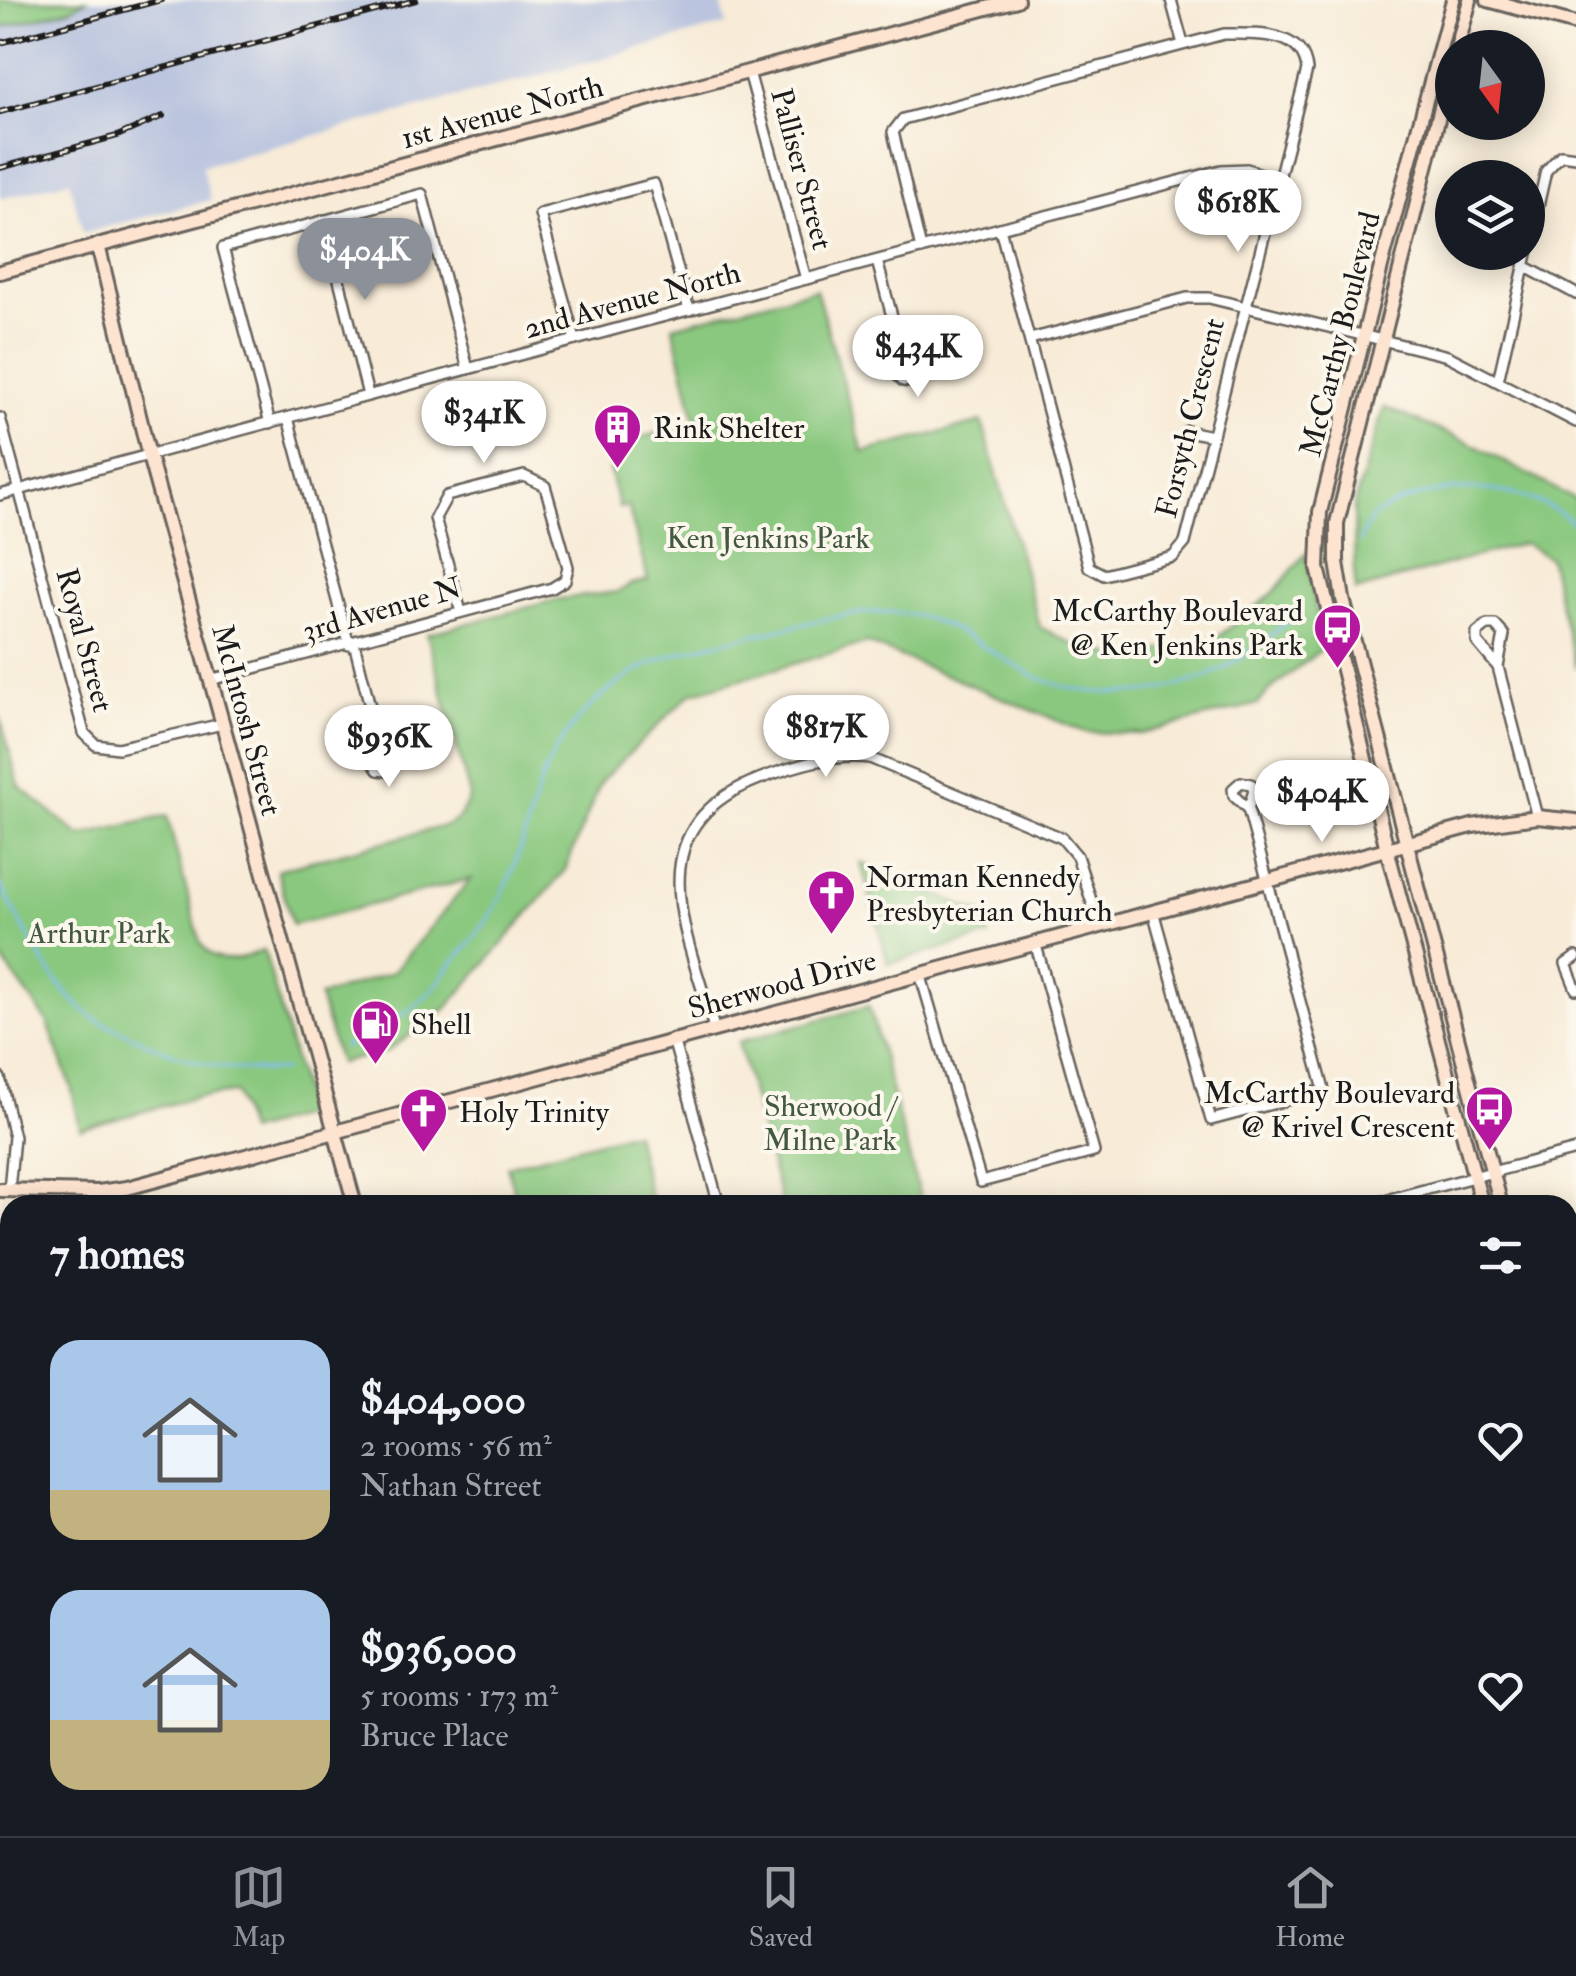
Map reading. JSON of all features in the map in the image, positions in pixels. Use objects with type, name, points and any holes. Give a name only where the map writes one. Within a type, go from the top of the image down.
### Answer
[{"type":"main road","name":"1st Avenue North","points":[[0,272],[1017,0]]},
{"type":"main road","name":"McCarthy Boulevard","points":[[1453,0],[1320,512],[1318,568],[1387,849],[1479,1195]]},
{"type":"main road","points":[[1462,30],[1470,0]]},
{"type":"main road","points":[[1488,0],[1576,24]]},
{"type":"main road","name":"McCarthy Boulevard","points":[[1435,130],[1337,523],[1337,562],[1343,599],[1499,1195]]},
{"type":"main road","name":"McIntosh Street","points":[[98,246],[149,456],[352,1195]]},
{"type":"main road","name":"Sherwood Drive","points":[[5,1190],[98,1192],[127,1188],[1472,826],[1537,816],[1576,821]]},
{"type":"street","points":[[1171,0],[1183,44]]},
{"type":"street","name":"Forsyth Crescent","points":[[920,250],[892,132],[903,119],[1224,34],[1261,34],[1297,44],[1305,54],[1306,70],[1184,543],[1174,556],[1104,575],[1089,566],[1000,228]]},
{"type":"street","name":"Palliser Street","points":[[749,72],[806,280]]},
{"type":"street","points":[[1545,176],[1561,155],[1576,157]]},
{"type":"street","name":"2nd Avenue North","points":[[0,495],[1222,170],[1247,169],[1278,180]]},
{"type":"street","points":[[575,340],[540,214],[598,198],[654,184],[689,310]]},
{"type":"street","points":[[270,422],[223,248],[324,220],[422,194],[468,369]]},
{"type":"street","points":[[324,220],[368,396]]},
{"type":"street","points":[[877,261],[899,342]]},
{"type":"street","points":[[1498,380],[1525,270]]},
{"type":"street","points":[[1532,270],[1576,294]]},
{"type":"street","points":[[1030,339],[1187,298],[1209,298],[1364,334],[1462,362],[1576,422]]},
{"type":"street","name":"Royal Street","points":[[0,418],[84,732],[96,745],[118,748],[222,724]]},
{"type":"street","points":[[288,418],[378,738]]},
{"type":"street","points":[[1187,431],[1212,436]]},
{"type":"street","name":"3rd Avenue N","points":[[210,680],[552,588],[566,580],[568,567],[545,486],[524,476],[447,496],[436,518],[462,612]]},
{"type":"street","points":[[1498,667],[1537,816]]},
{"type":"street","points":[[714,1028],[679,904],[679,864],[694,828],[714,806],[736,789],[774,773],[847,755],[870,758],[1062,838],[1078,856],[1099,925]]},
{"type":"street","points":[[1154,911],[1211,1120],[1324,1090],[1248,809]]},
{"type":"street","points":[[920,973],[981,1182],[1094,1152],[1035,942]]},
{"type":"street","points":[[1576,957],[1566,964],[1576,989]]},
{"type":"street","points":[[673,1039],[715,1195]]},
{"type":"street","points":[[0,1078],[14,1136],[5,1190]]},
{"type":"street","points":[[1403,1195],[1576,1150]]},
{"type":"shaded area","points":[[86,0],[720,0],[727,25],[202,166],[211,200],[83,233],[69,180],[0,199],[0,28],[70,9]]},
{"type":"green space","points":[[0,0],[86,0],[70,9],[0,28]]},
{"type":"green space","name":"Ken Jenkins Park","points":[[816,289],[863,452],[982,422],[1040,627],[1077,646],[1122,657],[1214,640],[1273,593],[1306,553],[1323,648],[1258,704],[1141,734],[1085,732],[867,643],[691,693],[601,781],[564,872],[446,1009],[386,1052],[339,1063],[319,997],[393,972],[471,879],[292,925],[277,870],[448,825],[460,817],[470,796],[427,634],[559,599],[618,592],[648,580],[628,506],[619,508],[609,469],[617,466],[612,445],[696,423],[673,326]]},
{"type":"green space","points":[[1384,407],[1470,443],[1576,500],[1576,669],[1549,558],[1524,543],[1355,591],[1354,504]]},
{"type":"green space","name":"Arthur Park","points":[[0,716],[19,786],[80,836],[167,816],[200,941],[206,950],[228,960],[264,950],[309,1114],[248,1132],[235,1093],[196,1097],[80,1129],[71,1086],[47,1021],[0,957]]},
{"type":"green space","points":[[861,863],[983,914],[989,936],[888,964]]},
{"type":"green space","name":"Sherwood / Milne Park","points":[[869,1006],[919,1195],[779,1195],[738,1042]]},
{"type":"green space","points":[[634,1132],[650,1195],[503,1195],[514,1192],[507,1166]]},
{"type":"waterway","points":[[1360,542],[1370,520],[1381,512],[1404,501],[1447,490],[1493,490],[1515,495],[1537,502],[1576,525]]},
{"type":"waterway","points":[[344,1047],[406,1012],[439,982],[496,906],[515,865],[545,771],[569,730],[621,681],[662,659],[838,616],[895,612],[944,625],[1050,682],[1074,689],[1126,693],[1177,686],[1224,668],[1297,614]]},
{"type":"waterway","points":[[0,885],[57,981],[91,1016],[166,1051],[203,1063],[242,1070],[284,1070]]},
{"type":"railway","points":[[0,43],[161,0]]},
{"type":"railway","points":[[0,112],[416,0]]},
{"type":"railway","points":[[0,168],[117,136],[163,116]]},
{"type":"place","name":"Rink Shelter","points":[[618,470]]},
{"type":"place","name":"McCarthy Boulevard @ Ken Jenkins Park","points":[[1338,670]]},
{"type":"place","name":"Norman Kennedy Presbyterian Church","points":[[831,936]]},
{"type":"place","name":"Shell","points":[[376,1066]]},
{"type":"place","name":"McCarthy Boulevard @ Krivel Crescent","points":[[1490,1152]]},
{"type":"place","name":"Holy Trinity","points":[[424,1154]]}]
